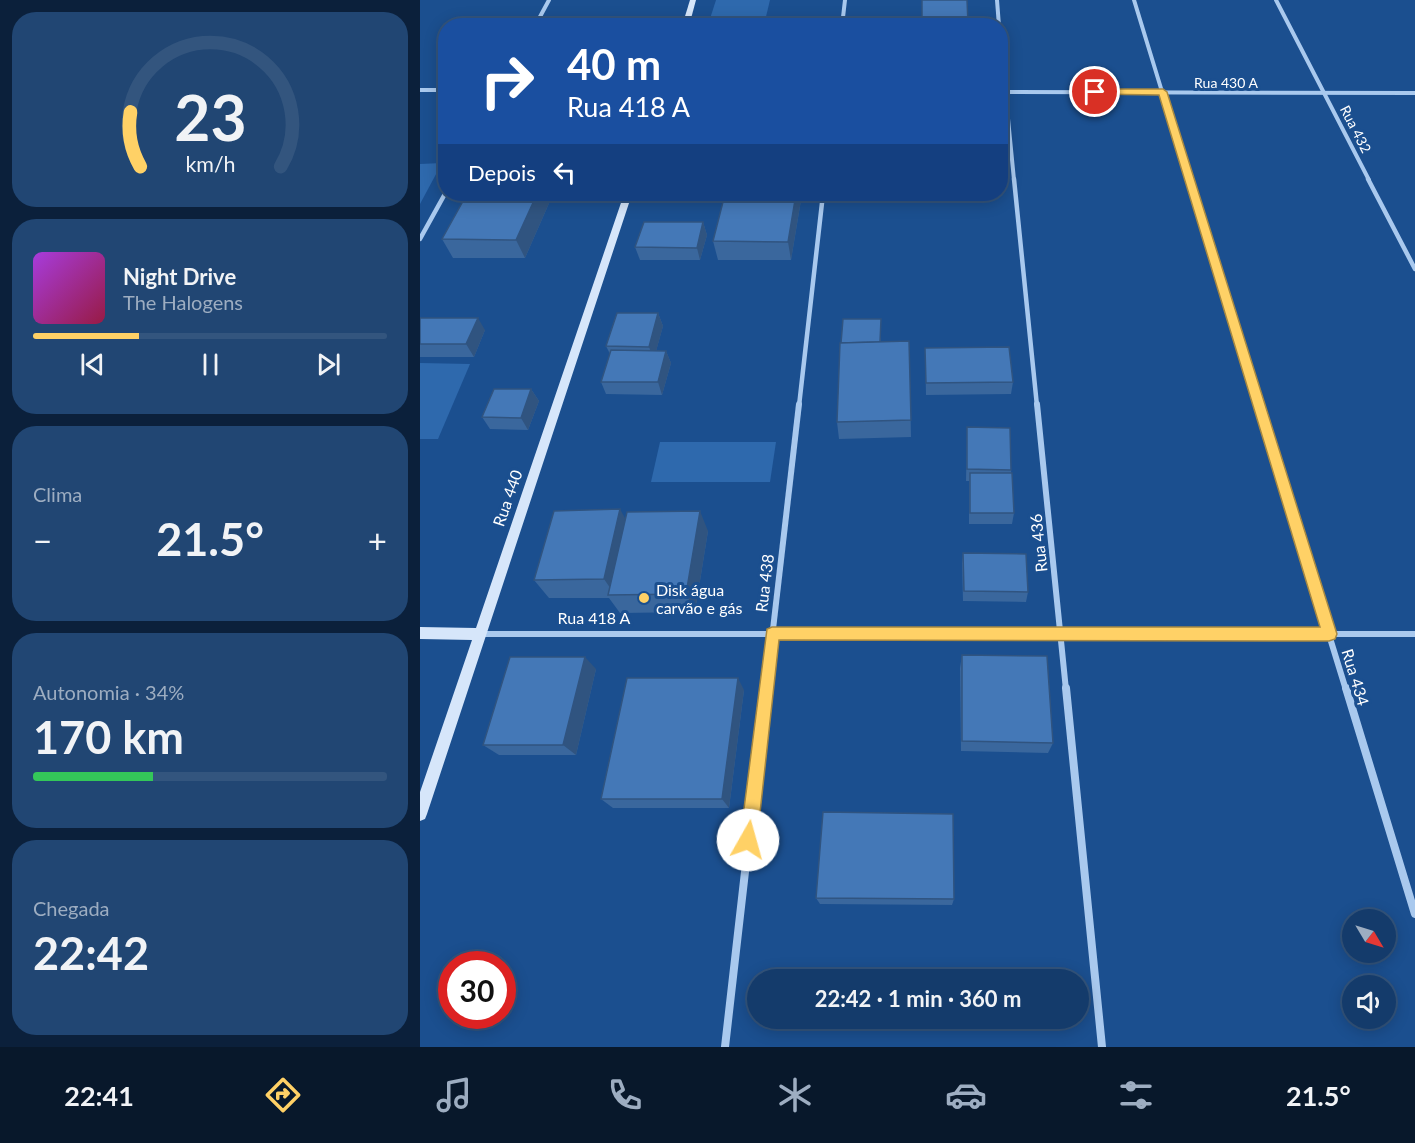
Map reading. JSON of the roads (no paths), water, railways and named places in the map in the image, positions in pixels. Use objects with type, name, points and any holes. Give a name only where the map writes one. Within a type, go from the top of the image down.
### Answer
[{"type":"main road","points":[[687,18],[693,0]]},
{"type":"main road","name":"Rua 440","points":[[420,814],[626,201]]},
{"type":"main road","name":"Rua 418 A","points":[[420,633],[481,634]]},
{"type":"street","points":[[539,18],[549,0]]},
{"type":"street","points":[[843,18],[845,0]]},
{"type":"street","points":[[997,0],[998,18]]},
{"type":"street","name":"Rua 434","points":[[1134,0],[1415,914]]},
{"type":"street","name":"Rua 432","points":[[1276,0],[1415,269]]},
{"type":"street","points":[[420,90],[438,90]]},
{"type":"street","name":"Rua 430 A","points":[[1008,92],[1415,93]]},
{"type":"street","name":"Rua 436","points":[[1008,140],[1102,1047]]},
{"type":"street","points":[[420,239],[441,201]]},
{"type":"street","name":"Rua 438","points":[[724,1047],[822,201]]},
{"type":"street","name":"Rua 418 A","points":[[481,634],[1415,634]]},
{"type":"place","name":"Disk água carvão e gás","points":[[644,598]]}]
